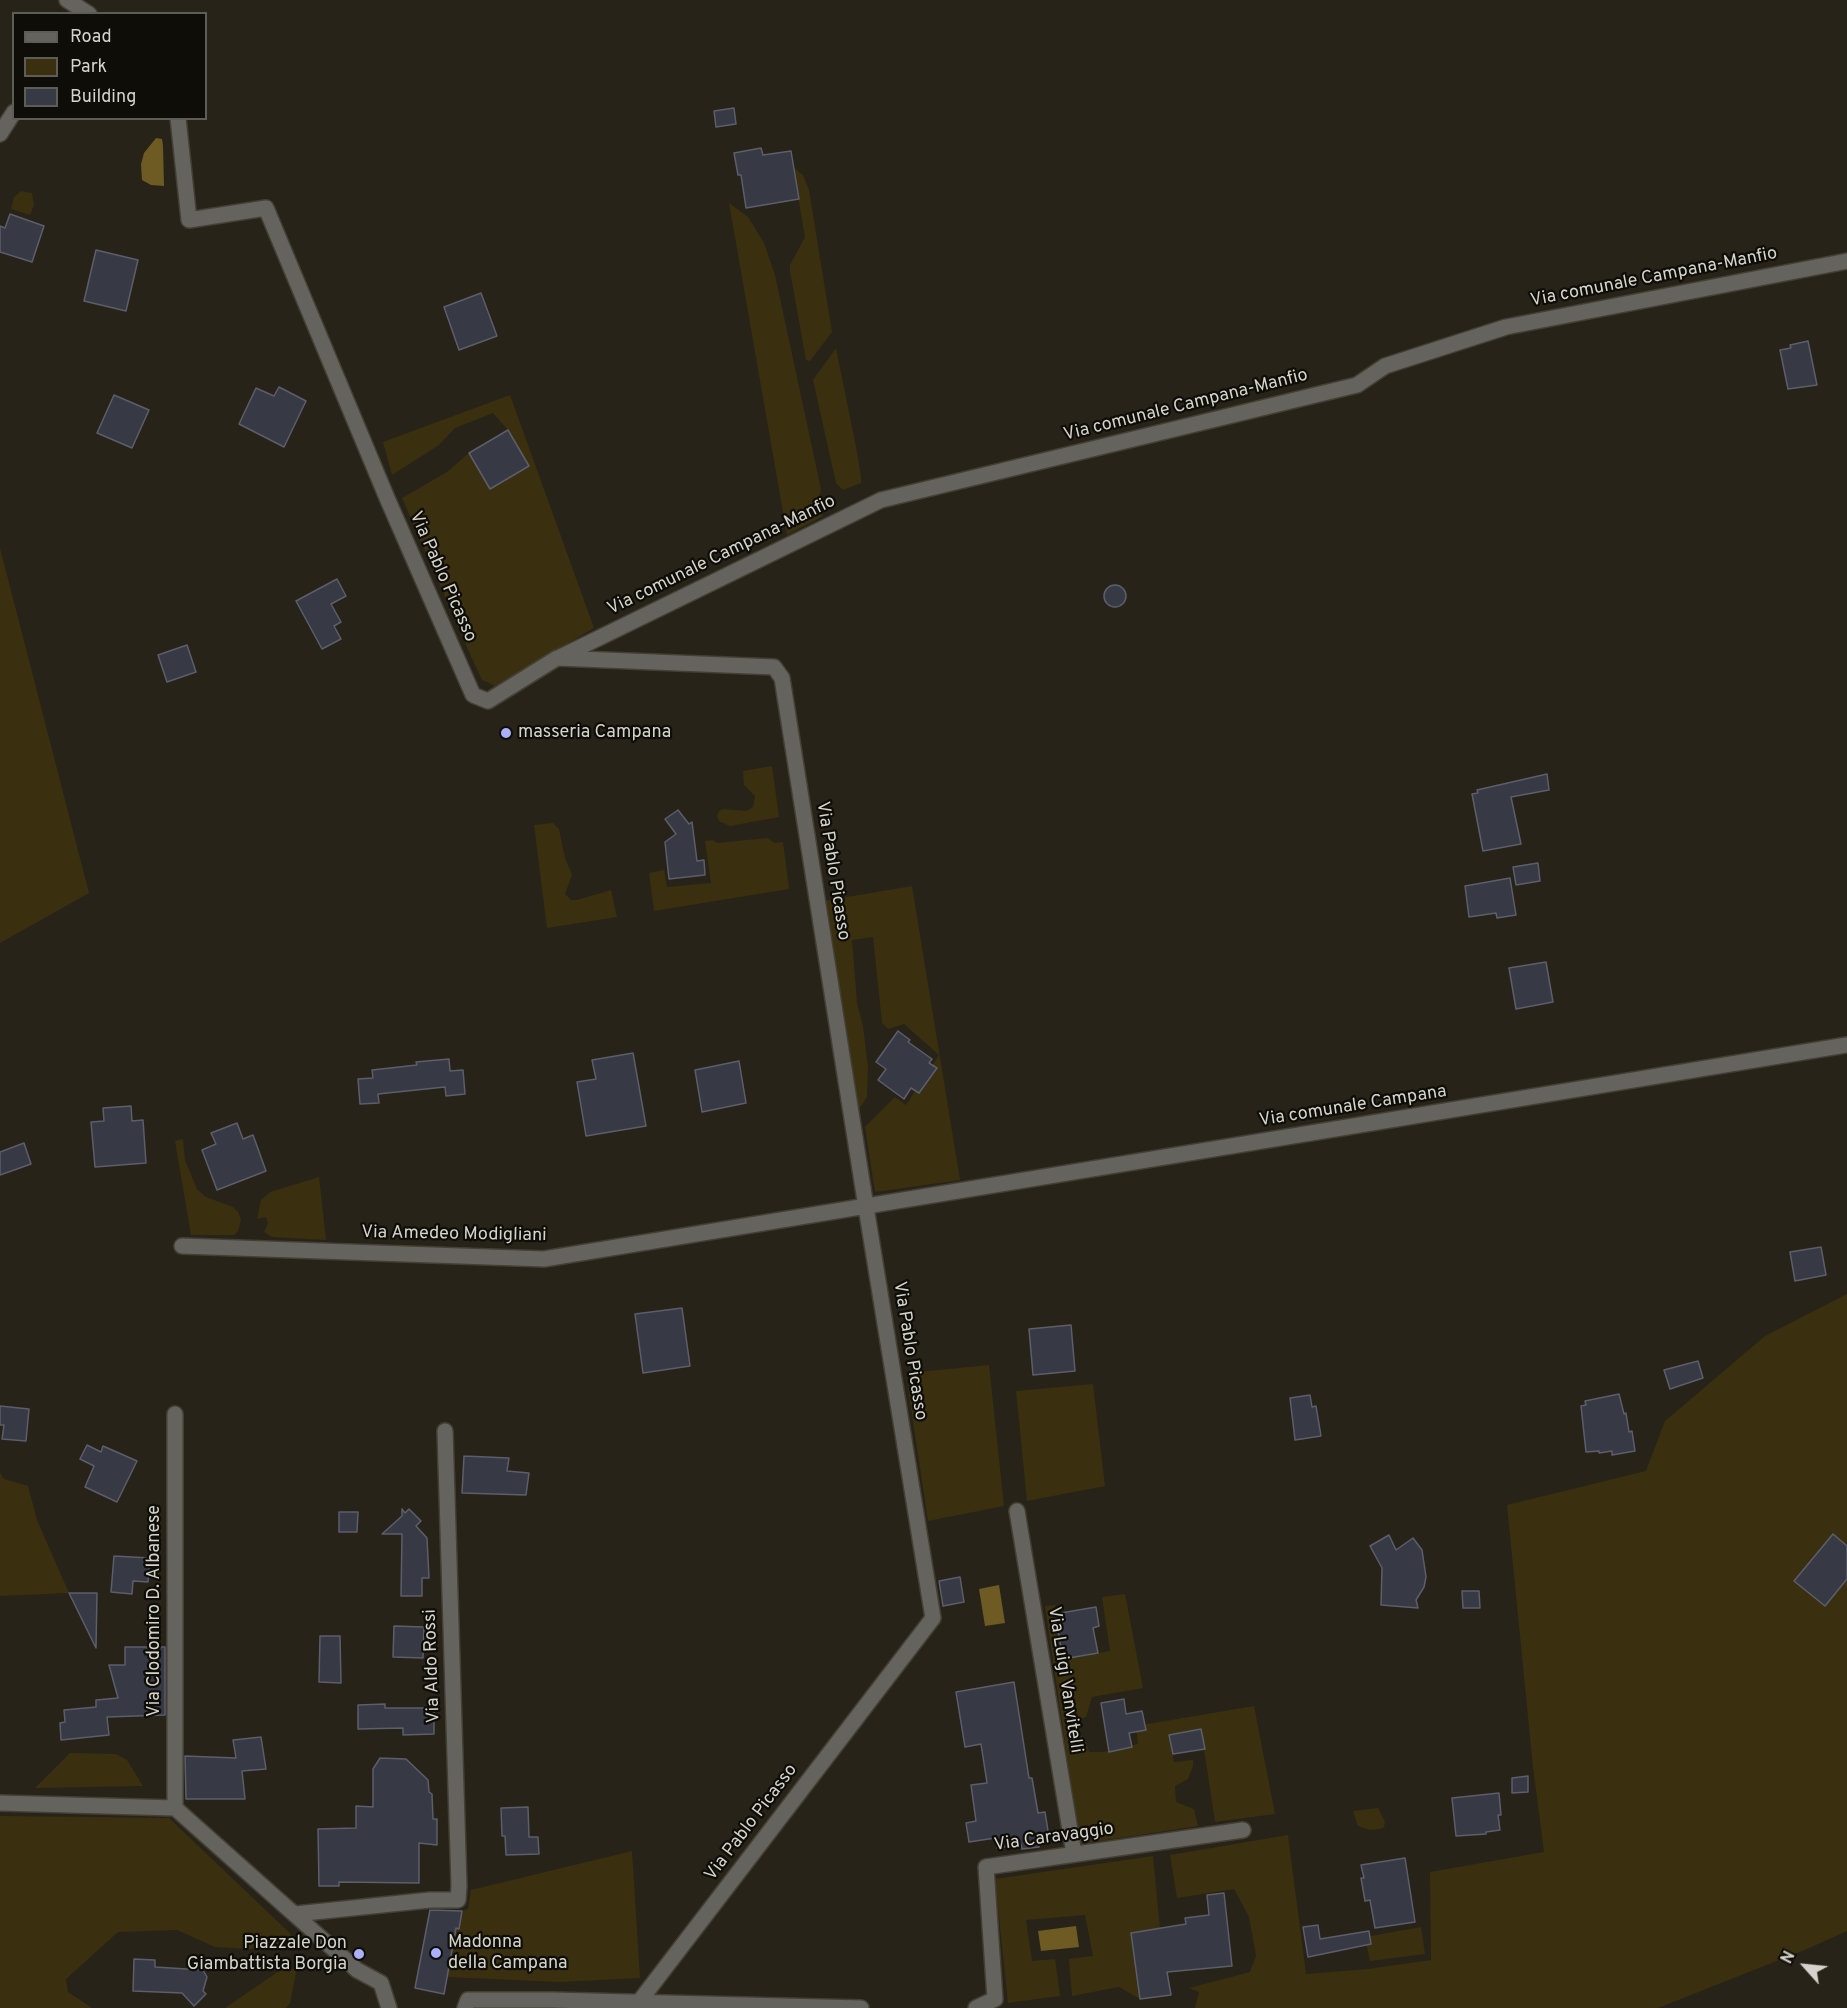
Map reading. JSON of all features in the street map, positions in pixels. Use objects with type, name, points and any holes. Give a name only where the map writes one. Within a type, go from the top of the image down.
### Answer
[{"type":"street","points":[[0,134],[12,115]]},
{"type":"street","name":"Via Pablo Picasso","points":[[178,120],[189,220],[266,208],[387,498],[473,695],[488,701],[557,658],[774,667],[782,678],[933,1618],[639,2002]]},
{"type":"street","name":"Via comunale Campana-Manfio","points":[[557,658],[881,500],[1357,385],[1384,366],[1506,327],[1847,261]]},
{"type":"street","name":"Via comunale Campana","points":[[866,1208],[1847,1045]]},
{"type":"street","name":"Via Amedeo Modigliani","points":[[182,1246],[544,1259],[866,1208]]},
{"type":"street","name":"Via Clodomiro D. Albanese","points":[[175,1414],[175,1808]]},
{"type":"street","name":"Via Aldo Rossi","points":[[295,1914],[430,1900],[458,1900],[445,1431]]},
{"type":"street","name":"Via Luigi Vanvitelli","points":[[1017,1511],[1074,1854]]},
{"type":"street","points":[[0,1803],[175,1808],[357,1970],[381,1983],[389,2008]]},
{"type":"street","name":"Via Caravaggio","points":[[976,2008],[996,1999],[986,1867],[1243,1830]]},
{"type":"street","points":[[466,2004],[639,2002],[861,2008]]},
{"type":"green space","points":[[793,167],[803,175],[809,190],[832,332],[810,361],[806,360],[790,271],[790,265],[805,237]]},
{"type":"green space","points":[[21,191],[32,193],[34,205],[30,215],[11,209],[14,197]]},
{"type":"green space","points":[[729,203],[748,217],[764,243],[775,275],[821,489],[819,500],[823,516],[787,535]]},
{"type":"green space","points":[[836,348],[861,477],[861,483],[843,490],[836,483],[813,380]]},
{"type":"green space","points":[[510,395],[594,628],[495,686],[482,680],[402,498],[447,472],[469,453],[490,489],[529,466],[508,430],[493,413],[455,428],[439,445],[392,475],[383,442]]},
{"type":"green space","points":[[0,548],[89,893],[0,943]]},
{"type":"green space","points":[[772,766],[779,817],[730,826],[719,821],[717,816],[723,809],[746,811],[753,807],[755,796],[744,785],[743,771]]},
{"type":"green space","points":[[553,823],[559,829],[565,858],[572,875],[565,894],[571,900],[577,900],[611,890],[617,917],[547,928],[534,825]]},
{"type":"green space","points":[[767,838],[775,843],[783,842],[789,889],[654,911],[649,873],[664,870],[667,887],[711,883],[705,841],[713,840],[717,843]]},
{"type":"green space","points":[[912,886],[960,1180],[875,1192],[865,1127],[895,1097],[906,1105],[939,1055],[904,1024],[888,1029],[882,1023],[873,937],[852,940],[857,1003],[863,1026],[868,1068],[867,1097],[859,1109],[823,901]]},
{"type":"green space","points":[[183,1139],[185,1160],[197,1189],[206,1197],[233,1207],[238,1212],[241,1220],[238,1231],[234,1235],[191,1235],[175,1141]]},
{"type":"green space","points":[[319,1177],[326,1240],[272,1237],[264,1232],[268,1223],[266,1217],[257,1219],[261,1200],[270,1192]]},
{"type":"green space","points":[[1847,1294],[1847,1931],[1658,2008],[1195,2008],[1199,1992],[1189,1988],[1250,1972],[1256,1956],[1249,1917],[1234,1889],[1177,1898],[1170,1855],[1288,1835],[1306,1974],[1368,1969],[1431,1960],[1430,1872],[1544,1852],[1533,1767],[1507,1505],[1646,1471],[1665,1421],[1765,1336]]},
{"type":"green space","points":[[989,1365],[1004,1506],[928,1521],[908,1388],[919,1372]]},
{"type":"green space","points":[[1093,1384],[1105,1486],[1027,1501],[1016,1391]]},
{"type":"green space","points":[[0,1473],[4,1479],[28,1486],[37,1520],[69,1593],[0,1596]]},
{"type":"green space","points":[[1125,1594],[1143,1688],[1092,1697],[1086,1717],[1070,1722],[1073,1729],[1085,1739],[1089,1752],[1103,1752],[1138,1744],[1136,1726],[1254,1706],[1275,1814],[1215,1822],[1201,1729],[1169,1735],[1174,1762],[1193,1760],[1188,1779],[1175,1786],[1176,1802],[1194,1809],[1198,1826],[1080,1844],[1045,1606],[1055,1605],[1064,1659],[1110,1651],[1102,1597]]},
{"type":"green space","points":[[70,1753],[116,1754],[127,1760],[143,1786],[35,1788]]},
{"type":"green space","points":[[1378,1808],[1385,1822],[1384,1827],[1370,1830],[1358,1826],[1353,1811]]},
{"type":"green space","points":[[0,1816],[169,1818],[297,1940],[250,1949],[215,1947],[177,1930],[118,1932],[66,1979],[68,1992],[92,2008],[0,2008]]},
{"type":"green space","points":[[632,1851],[640,1978],[560,1982],[446,1977],[456,1928],[459,1928],[462,1911],[468,1909],[471,1890]]},
{"type":"green space","points":[[1153,1856],[1160,1929],[1131,1934],[1140,1999],[1119,1987],[1072,1996],[1069,1959],[1093,1956],[1085,1915],[1026,1920],[1032,1961],[1055,1959],[1060,1996],[1008,2003],[995,1879]]},
{"type":"green space","points":[[1421,1927],[1425,1954],[1370,1961],[1365,1937]]},
{"type":"green space","points":[[297,1968],[290,2003],[286,2008],[225,2008],[279,1971]]},
{"type":"shaded area","points":[[156,138],[162,139],[164,186],[151,185],[142,180],[141,164],[144,153]]},
{"type":"shaded area","points":[[999,1585],[1005,1623],[985,1626],[979,1589]]},
{"type":"shaded area","points":[[1076,1926],[1079,1947],[1041,1951],[1038,1931]]},
{"type":"building","points":[[734,108],[736,124],[716,127],[714,111]]},
{"type":"building","points":[[761,148],[763,155],[791,151],[799,199],[746,208],[741,175],[738,175],[734,153]]},
{"type":"building","points":[[10,214],[44,226],[32,262],[0,252],[0,226],[5,228]]},
{"type":"building","points":[[96,250],[138,260],[126,311],[84,301]]},
{"type":"building","points":[[481,293],[497,336],[459,350],[444,307]]},
{"type":"building","points":[[1808,341],[1817,385],[1788,389],[1780,350]]},
{"type":"building","points":[[279,387],[306,401],[284,447],[239,424],[256,388],[274,396]]},
{"type":"building","points":[[114,395],[149,410],[132,448],[97,433]]},
{"type":"building","points":[[508,430],[529,466],[490,489],[469,453]]},
{"type":"building","points":[[337,579],[346,596],[331,604],[341,622],[334,626],[341,639],[322,649],[296,601]]},
{"type":"building","points":[[1115,585],[1123,588],[1126,596],[1123,604],[1115,607],[1107,604],[1104,596],[1107,588]]},
{"type":"building","points":[[187,645],[196,672],[167,682],[158,655]]},
{"type":"building","points":[[1547,774],[1549,790],[1511,797],[1521,844],[1483,851],[1472,794],[1478,793],[1477,790]]},
{"type":"building","points":[[678,810],[689,824],[692,822],[697,861],[704,860],[705,875],[669,879],[665,842],[676,834],[665,819]]},
{"type":"building","points":[[1538,863],[1540,881],[1516,885],[1513,867]]},
{"type":"building","points":[[1510,878],[1516,915],[1497,918],[1496,913],[1469,917],[1465,886]]},
{"type":"building","points":[[1546,962],[1553,1002],[1516,1009],[1509,968]]},
{"type":"building","points":[[898,1031],[910,1040],[908,1042],[932,1059],[929,1063],[937,1068],[919,1093],[911,1088],[904,1099],[878,1080],[886,1069],[876,1062]]},
{"type":"building","points":[[633,1053],[646,1126],[586,1136],[577,1082],[596,1079],[592,1060]]},
{"type":"building","points":[[449,1059],[450,1071],[463,1070],[465,1094],[446,1096],[445,1087],[378,1094],[379,1103],[360,1104],[358,1079],[373,1078],[372,1070]]},
{"type":"building","points":[[739,1061],[746,1103],[702,1112],[695,1070]]},
{"type":"building","points":[[131,1106],[132,1121],[143,1120],[146,1163],[95,1167],[91,1122],[104,1121],[103,1108]]},
{"type":"building","points":[[237,1123],[243,1139],[253,1135],[266,1171],[217,1190],[202,1150],[216,1144],[211,1133]]},
{"type":"building","points":[[24,1143],[31,1164],[0,1175],[0,1152]]},
{"type":"building","points":[[1821,1247],[1826,1275],[1795,1281],[1790,1252]]},
{"type":"building","points":[[682,1308],[690,1366],[643,1373],[635,1314]]},
{"type":"building","points":[[1071,1325],[1075,1371],[1033,1375],[1029,1329]]},
{"type":"building","points":[[1698,1361],[1703,1378],[1670,1389],[1664,1370]]},
{"type":"building","points":[[1619,1394],[1624,1414],[1626,1413],[1629,1432],[1632,1431],[1635,1451],[1612,1455],[1612,1451],[1586,1452],[1581,1406],[1586,1405],[1585,1401]]},
{"type":"building","points":[[1310,1395],[1312,1407],[1316,1406],[1321,1436],[1295,1440],[1290,1398]]},
{"type":"building","points":[[0,1406],[29,1409],[26,1441],[2,1439],[4,1425],[0,1425]]},
{"type":"building","points":[[87,1445],[101,1452],[103,1446],[137,1461],[117,1502],[85,1487],[94,1466],[80,1459]]},
{"type":"building","points":[[464,1456],[509,1458],[507,1471],[529,1473],[526,1495],[462,1493]]},
{"type":"building","points":[[402,1509],[405,1513],[409,1509],[421,1521],[416,1526],[427,1538],[429,1578],[422,1578],[422,1596],[401,1596],[402,1534],[382,1534],[402,1516]]},
{"type":"building","points":[[339,1512],[358,1512],[357,1532],[339,1532]]},
{"type":"building","points":[[1833,1534],[1847,1546],[1847,1579],[1825,1606],[1794,1581]]},
{"type":"building","points":[[1389,1535],[1396,1550],[1413,1538],[1422,1550],[1426,1577],[1424,1587],[1416,1600],[1418,1608],[1381,1605],[1382,1568],[1370,1546]]},
{"type":"building","points":[[114,1556],[150,1558],[148,1582],[133,1581],[132,1594],[111,1592]]},
{"type":"building","points":[[960,1577],[964,1602],[943,1606],[939,1581]]},
{"type":"building","points":[[1462,1591],[1479,1591],[1480,1608],[1463,1608]]},
{"type":"building","points":[[69,1593],[97,1593],[96,1648]]},
{"type":"building","points":[[1096,1607],[1099,1626],[1093,1628],[1098,1653],[1063,1659],[1055,1614]]},
{"type":"building","points":[[394,1626],[424,1627],[423,1658],[393,1657]]},
{"type":"building","points":[[320,1636],[340,1636],[341,1683],[319,1682]]},
{"type":"building","points":[[125,1647],[165,1647],[165,1715],[107,1717],[109,1735],[61,1740],[60,1723],[65,1722],[64,1710],[96,1707],[96,1700],[118,1698],[109,1665],[125,1665]]},
{"type":"building","points":[[1014,1682],[1029,1778],[1032,1778],[1038,1813],[1045,1812],[1049,1837],[1038,1839],[1039,1847],[1022,1849],[1021,1844],[997,1848],[995,1838],[969,1842],[966,1823],[976,1821],[971,1785],[987,1783],[981,1744],[965,1747],[956,1692]]},
{"type":"building","points":[[1124,1699],[1126,1714],[1142,1711],[1146,1730],[1129,1733],[1132,1747],[1109,1752],[1101,1703]]},
{"type":"building","points":[[385,1704],[385,1708],[434,1708],[434,1734],[403,1735],[403,1728],[358,1729],[358,1705]]},
{"type":"building","points":[[1201,1729],[1205,1749],[1173,1754],[1169,1735]]},
{"type":"building","points":[[261,1737],[266,1769],[242,1771],[245,1799],[186,1799],[185,1756],[236,1758],[233,1740]]},
{"type":"building","points":[[380,1758],[406,1759],[428,1780],[429,1792],[432,1794],[433,1819],[437,1819],[437,1845],[419,1843],[419,1883],[339,1882],[339,1886],[319,1886],[318,1829],[356,1828],[356,1806],[373,1807],[373,1769]]},
{"type":"building","points":[[1528,1776],[1528,1792],[1512,1793],[1512,1778]]},
{"type":"building","points":[[1499,1793],[1500,1830],[1486,1832],[1486,1834],[1456,1836],[1452,1798]]},
{"type":"building","points":[[528,1807],[529,1837],[538,1837],[539,1854],[506,1855],[505,1836],[502,1836],[501,1808]]},
{"type":"building","points":[[1405,1858],[1415,1922],[1375,1928],[1370,1900],[1365,1901],[1361,1865]]},
{"type":"building","points":[[1224,1893],[1232,1966],[1167,1972],[1171,1995],[1140,1999],[1131,1933],[1186,1924],[1185,1918],[1209,1915],[1207,1895]]},
{"type":"building","name":"Madonna della Campana","points":[[430,1910],[462,1911],[459,1929],[456,1928],[444,1994],[415,1988]]},
{"type":"building","points":[[1318,1925],[1320,1939],[1369,1931],[1371,1944],[1308,1957],[1303,1927]]},
{"type":"building","points":[[134,1959],[155,1960],[155,1967],[203,1970],[207,1977],[203,1991],[206,1994],[194,2006],[182,1993],[133,1991]]},
{"type":"place","name":"masseria Campana","points":[[506,733]]},
{"type":"place","name":"Madonna della Campana","points":[[436,1953]]},
{"type":"place","name":"Piazzale Don Giambattista Borgia","points":[[359,1954]]}]
